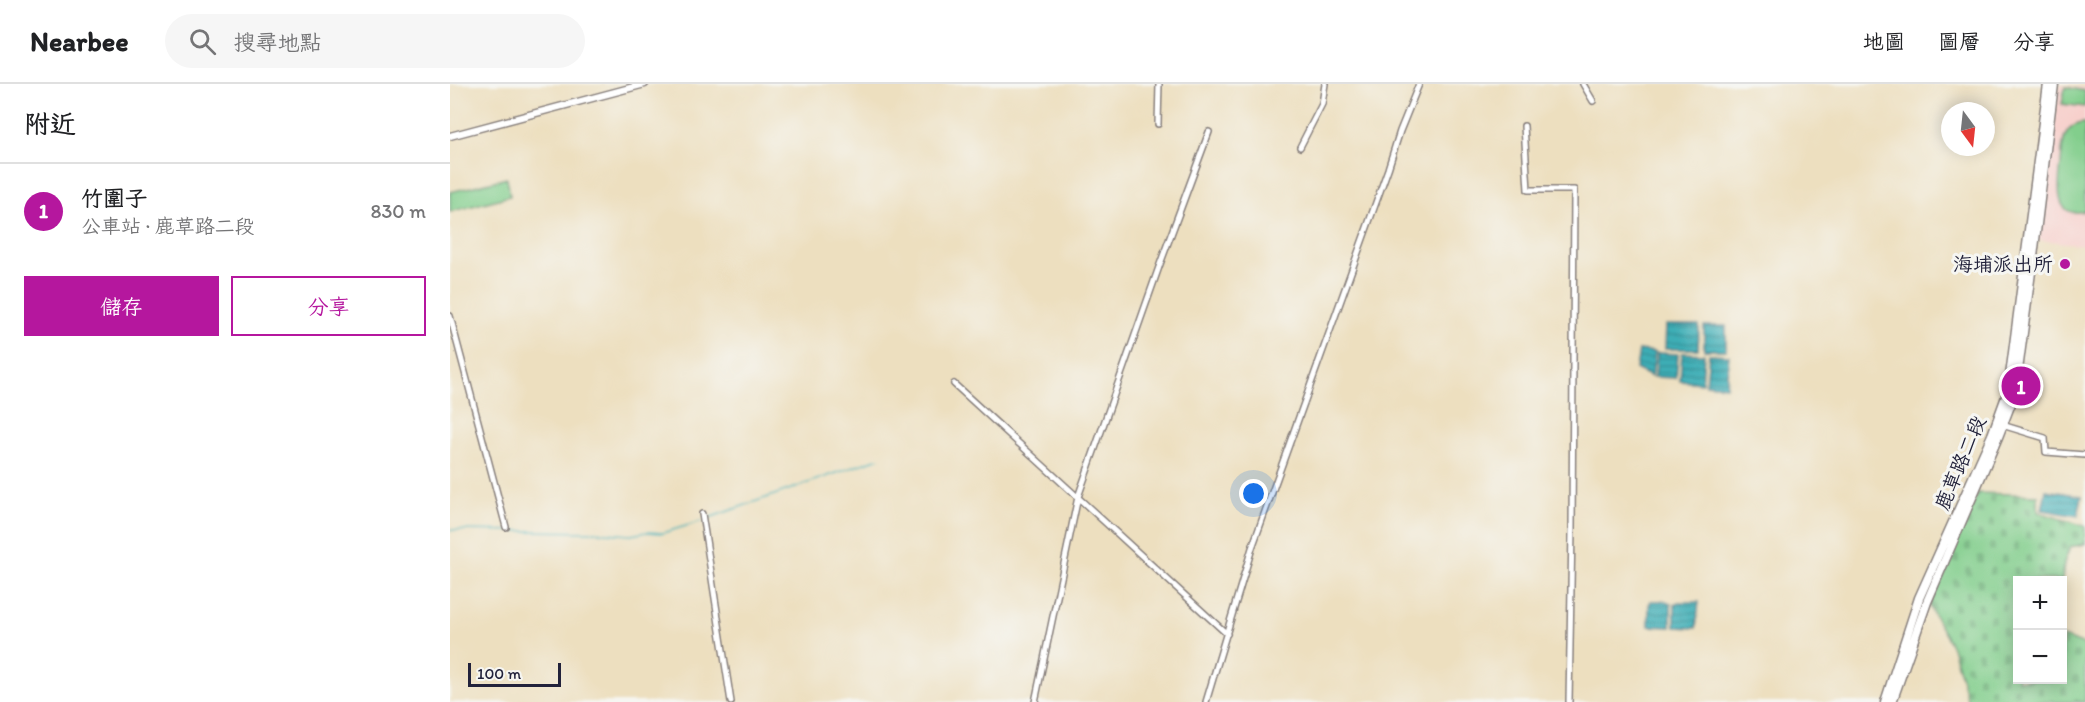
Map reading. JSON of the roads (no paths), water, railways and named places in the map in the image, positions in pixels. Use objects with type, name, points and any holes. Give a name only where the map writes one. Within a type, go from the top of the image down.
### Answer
[{"type":"main road","name":"鹿草路二段","points":[[2040,169],[2048,84]]},
{"type":"main road","name":"鹿草路二段","points":[[1892,702],[1927,602],[1999,424],[2008,391],[2054,84]]},
{"type":"main road","name":"鹿草路二段","points":[[1885,702],[1919,597],[1999,424]]},
{"type":"street","points":[[450,136],[645,84]]},
{"type":"street","points":[[1158,124],[1159,84]]},
{"type":"street","points":[[1300,147],[1322,104],[1325,84]]},
{"type":"street","points":[[1206,702],[1252,548],[1400,131],[1419,84]]},
{"type":"street","points":[[1583,84],[1593,101]]},
{"type":"street","points":[[1524,126],[1528,190],[1574,190],[1569,702]]},
{"type":"street","points":[[1035,702],[1078,497],[1209,132]]},
{"type":"street","points":[[450,316],[506,527]]},
{"type":"street","points":[[954,384],[1227,634]]},
{"type":"street","points":[[1999,424],[2045,438],[2046,452],[2085,455]]},
{"type":"street","points":[[702,514],[731,702]]},
{"type":"water","points":[[1666,325],[1699,325],[1698,349],[1665,349]]},
{"type":"water","points":[[1704,326],[1726,326],[1726,350],[1704,350]]},
{"type":"water","points":[[1639,350],[1655,352],[1652,377],[1636,369]]},
{"type":"water","points":[[1657,353],[1678,354],[1676,378],[1655,377]]},
{"type":"water","points":[[1682,353],[1704,354],[1702,383],[1680,381]]},
{"type":"water","points":[[1709,354],[1729,355],[1726,386],[1706,384]]},
{"type":"water","points":[[2046,490],[2082,496],[2078,516],[2042,510]]},
{"type":"water","points":[[1651,601],[1666,601],[1671,604],[1671,627],[1649,626]]},
{"type":"water","points":[[1699,602],[1696,628],[1675,627],[1675,604]]},
{"type":"waterway","points":[[706,519],[879,458]]},
{"type":"waterway","points":[[450,530],[594,532],[631,535],[647,532],[663,533],[702,521]]},
{"type":"place","name":"海埔派出所","points":[[2065,264]]},
{"type":"place","name":"竹圍子","points":[[2021,386]]}]
